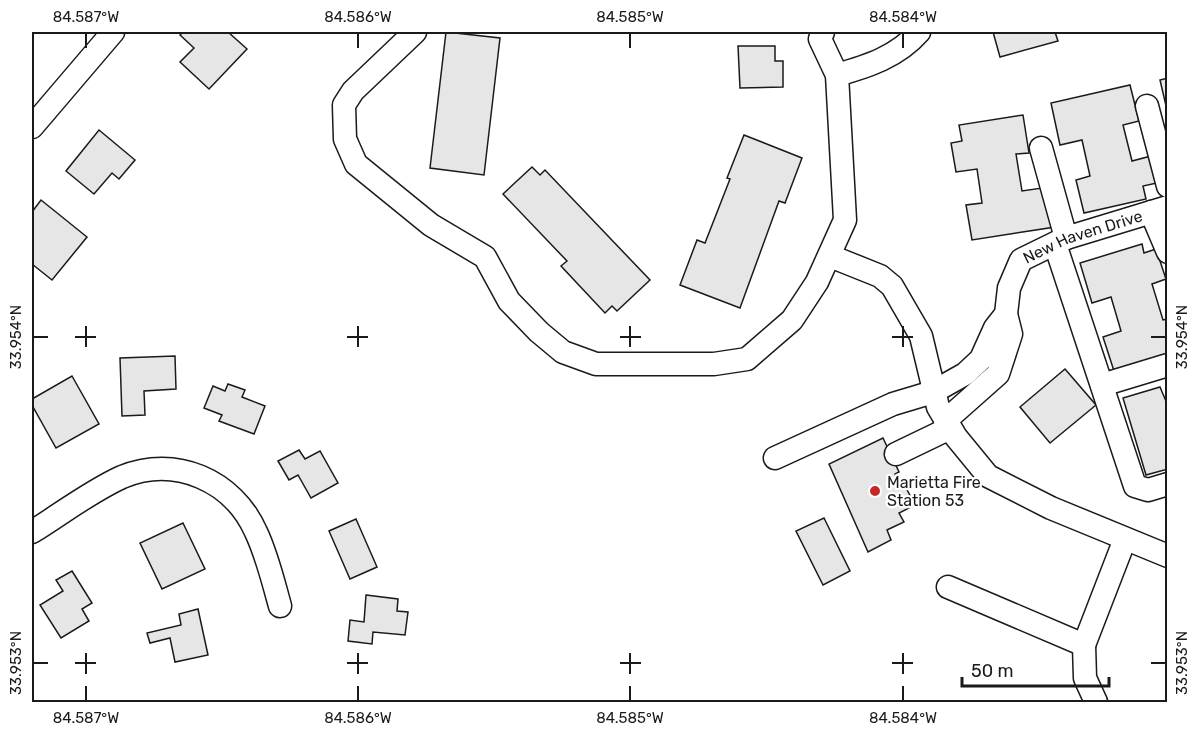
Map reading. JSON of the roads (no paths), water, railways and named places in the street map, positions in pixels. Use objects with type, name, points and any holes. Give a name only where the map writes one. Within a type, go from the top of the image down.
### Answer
[{"type":"street","points":[[32,127],[113,32]]},
{"type":"street","points":[[415,32],[353,91],[344,105],[345,140],[356,164],[431,225],[485,257],[509,301],[539,332],[563,352],[596,364],[714,364],[747,359],[792,320],[818,282],[845,219],[837,75],[820,39],[823,32]]},
{"type":"street","points":[[837,75],[875,65],[910,42],[919,32]]},
{"type":"street","points":[[1147,106],[1167,186]]},
{"type":"street","points":[[1041,148],[1061,241],[1102,385],[1135,486],[1148,490],[1167,484]]},
{"type":"street","points":[[1159,210],[1167,252]]},
{"type":"street","name":"New Haven Drive","points":[[775,458],[893,404],[933,392],[965,374],[981,359],[995,328],[1006,314],[1009,288],[1021,260],[1061,241],[1159,210]]},
{"type":"street","points":[[830,256],[880,276],[892,286],[921,336],[933,392],[948,424],[978,467],[1000,484],[1167,556]]},
{"type":"street","points":[[896,454],[948,424],[998,374],[1011,334],[1006,314]]},
{"type":"street","points":[[1102,385],[1167,364]]},
{"type":"street","points":[[32,532],[120,478],[154,469],[185,471],[217,485],[246,513],[265,552],[280,606]]},
{"type":"street","points":[[1096,702],[1085,678],[1084,645],[1125,538]]},
{"type":"street","points":[[948,587],[1084,645]]},
{"type":"place","name":"Marietta Fire Station 53","points":[[875,491]]}]
